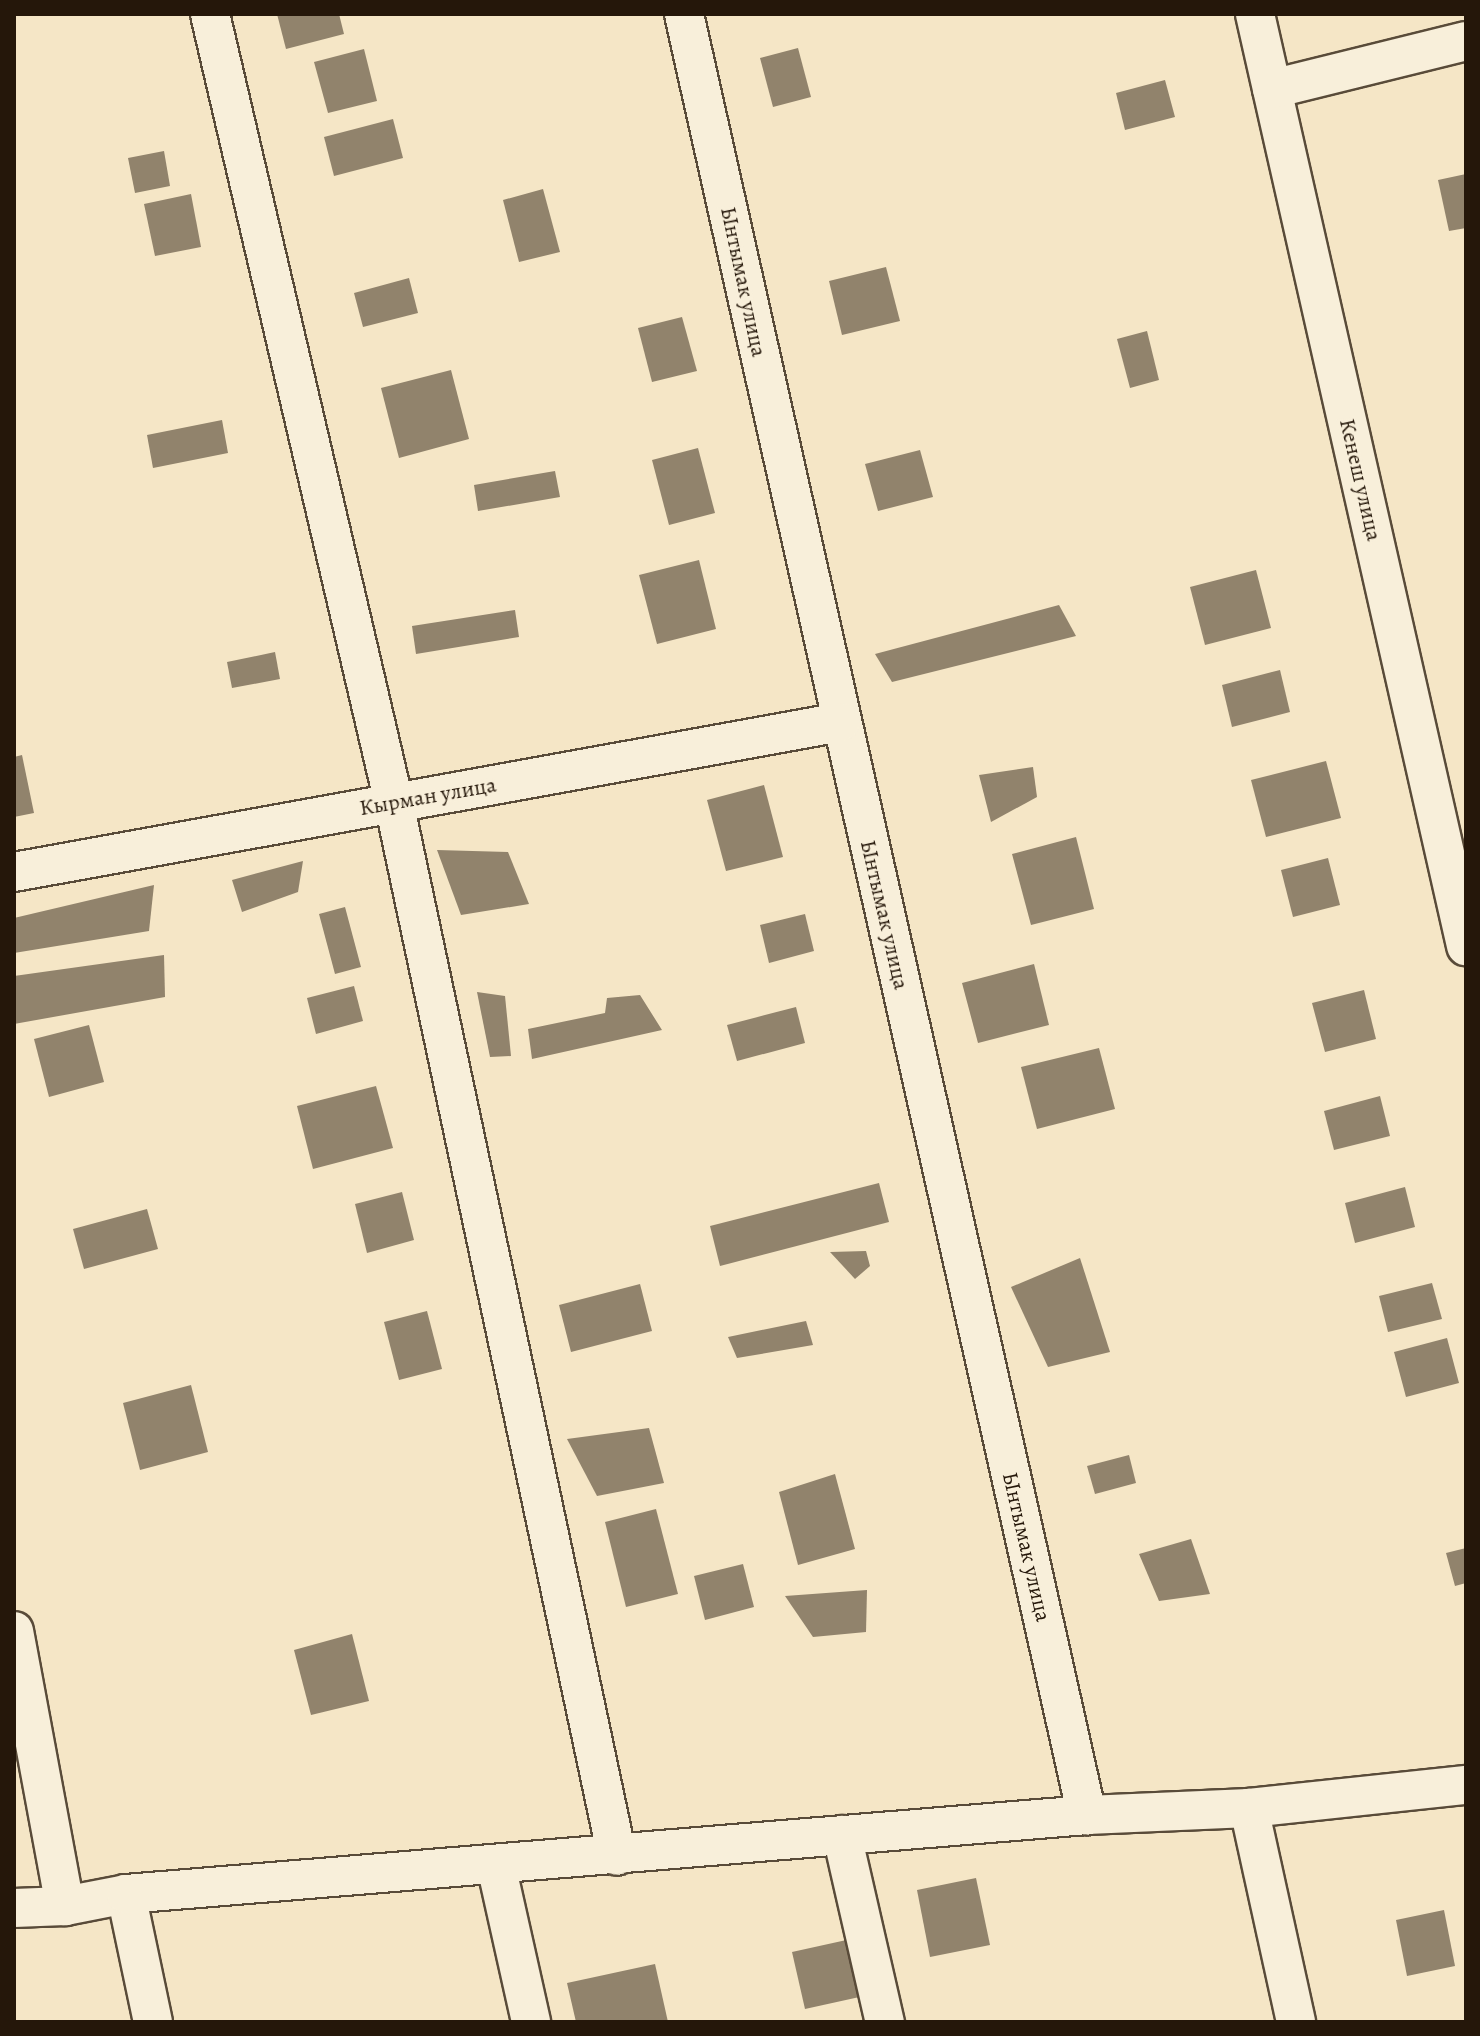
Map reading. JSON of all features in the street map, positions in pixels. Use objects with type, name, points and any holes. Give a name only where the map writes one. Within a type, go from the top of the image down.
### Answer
[{"type":"street","points":[[210,14],[394,803],[617,1856]]},
{"type":"street","name":"Ынтымак улица","points":[[684,14],[1087,1815]]},
{"type":"street","name":"Кенеш улица","points":[[1255,14],[1466,946]]},
{"type":"street","points":[[1272,89],[1466,41]]},
{"type":"street","name":"Кырман улица","points":[[14,872],[841,722]]},
{"type":"street","points":[[14,1631],[65,1906]]},
{"type":"street","points":[[14,1908],[65,1906],[126,1894],[1087,1815],[1249,1808],[1466,1785]]},
{"type":"street","points":[[1249,1808],[1296,2022]]},
{"type":"street","points":[[842,1835],[885,2022]]},
{"type":"street","points":[[496,1865],[531,2022]]},
{"type":"street","points":[[126,1894],[153,2022]]},
{"type":"building","points":[[277,14],[339,14],[344,34],[286,49]]},
{"type":"building","points":[[798,48],[811,97],[773,107],[760,58]]},
{"type":"building","points":[[364,49],[377,101],[328,113],[314,62]]},
{"type":"building","points":[[1165,80],[1175,117],[1125,130],[1116,93]]},
{"type":"building","points":[[393,119],[403,158],[334,176],[324,137]]},
{"type":"building","points":[[164,151],[170,186],[135,193],[128,158]]},
{"type":"building","points":[[1466,174],[1466,228],[1449,231],[1438,180]]},
{"type":"building","points":[[543,189],[560,252],[519,262],[503,200]]},
{"type":"building","points":[[191,194],[201,247],[155,256],[144,204]]},
{"type":"building","points":[[886,267],[900,321],[842,335],[829,281]]},
{"type":"building","points":[[409,278],[418,313],[363,327],[354,293]]},
{"type":"building","points":[[682,317],[697,371],[652,382],[638,328]]},
{"type":"building","points":[[1147,331],[1159,380],[1130,388],[1117,339]]},
{"type":"building","points":[[451,370],[469,439],[399,458],[381,388]]},
{"type":"building","points":[[222,420],[228,453],[153,468],[147,435]]},
{"type":"building","points":[[698,448],[715,513],[669,525],[652,460]]},
{"type":"building","points":[[920,450],[933,497],[878,511],[865,464]]},
{"type":"building","points":[[555,471],[560,497],[478,511],[474,485]]},
{"type":"building","points":[[699,560],[716,629],[657,644],[639,575]]},
{"type":"building","points":[[1256,570],[1271,628],[1205,645],[1190,587]]},
{"type":"building","points":[[1059,605],[1076,636],[892,682],[875,654]]},
{"type":"building","points":[[515,610],[519,637],[416,654],[412,626]]},
{"type":"building","points":[[275,652],[280,679],[232,688],[227,662]]},
{"type":"building","points":[[1280,670],[1290,712],[1232,727],[1222,685]]},
{"type":"building","points":[[22,755],[34,813],[14,817],[14,757]]},
{"type":"building","points":[[1326,761],[1341,818],[1266,837],[1251,780]]},
{"type":"building","points":[[1033,767],[1037,797],[991,822],[979,775]]},
{"type":"building","points":[[764,785],[783,857],[726,871],[707,800]]},
{"type":"building","points":[[1076,837],[1094,909],[1031,925],[1012,854]]},
{"type":"building","points":[[437,850],[508,852],[529,904],[461,915]]},
{"type":"building","points":[[1328,858],[1340,905],[1293,917],[1281,870]]},
{"type":"building","points":[[303,861],[298,892],[242,912],[232,880]]},
{"type":"building","points":[[154,885],[149,931],[14,953],[14,918]]},
{"type":"building","points":[[345,907],[361,967],[335,974],[319,914]]},
{"type":"building","points":[[805,914],[814,951],[769,963],[760,925]]},
{"type":"building","points":[[164,955],[165,997],[14,1024],[14,976]]},
{"type":"building","points":[[1034,964],[1049,1025],[978,1043],[962,983]]},
{"type":"building","points":[[354,986],[363,1021],[316,1034],[307,998]]},
{"type":"building","points":[[1364,990],[1376,1039],[1325,1052],[1312,1003]]},
{"type":"building","points":[[477,992],[505,996],[511,1056],[490,1057]]},
{"type":"building","points":[[640,995],[662,1030],[532,1059],[528,1029],[605,1013],[607,998]]},
{"type":"building","points":[[796,1007],[805,1043],[737,1061],[727,1025]]},
{"type":"building","points":[[89,1025],[104,1082],[49,1097],[34,1039]]},
{"type":"building","points":[[1099,1048],[1115,1109],[1037,1129],[1021,1067]]},
{"type":"building","points":[[376,1086],[393,1148],[313,1169],[297,1106]]},
{"type":"building","points":[[1380,1096],[1390,1136],[1334,1150],[1324,1111]]},
{"type":"building","points":[[879,1183],[889,1222],[720,1266],[710,1226]]},
{"type":"building","points":[[1405,1187],[1415,1227],[1355,1243],[1345,1203]]},
{"type":"building","points":[[402,1192],[414,1240],[367,1253],[355,1204]]},
{"type":"building","points":[[147,1209],[158,1249],[84,1269],[73,1229]]},
{"type":"building","points":[[866,1251],[870,1266],[855,1279],[830,1252]]},
{"type":"building","points":[[1080,1258],[1110,1352],[1048,1367],[1011,1287]]},
{"type":"building","points":[[1432,1283],[1442,1319],[1388,1332],[1379,1296]]},
{"type":"building","points":[[640,1284],[652,1331],[571,1352],[559,1305]]},
{"type":"building","points":[[427,1311],[442,1369],[399,1380],[384,1322]]},
{"type":"building","points":[[806,1321],[813,1345],[737,1358],[728,1337]]},
{"type":"building","points":[[1447,1338],[1459,1383],[1406,1397],[1394,1352]]},
{"type":"building","points":[[191,1385],[208,1452],[140,1470],[123,1403]]},
{"type":"building","points":[[649,1428],[664,1483],[597,1496],[567,1439]]},
{"type":"building","points":[[1129,1455],[1136,1483],[1095,1494],[1087,1466]]},
{"type":"building","points":[[835,1474],[855,1549],[798,1565],[779,1492]]},
{"type":"building","points":[[656,1509],[678,1594],[626,1607],[605,1522]]},
{"type":"building","points":[[1191,1539],[1210,1594],[1159,1601],[1139,1554]]},
{"type":"building","points":[[1466,1548],[1466,1583],[1455,1586],[1446,1553]]},
{"type":"building","points":[[743,1564],[754,1607],[705,1620],[694,1576]]},
{"type":"building","points":[[867,1590],[866,1632],[813,1637],[785,1596]]},
{"type":"building","points":[[352,1634],[369,1701],[311,1715],[294,1650]]},
{"type":"building","points":[[976,1878],[990,1945],[930,1957],[917,1890]]},
{"type":"building","points":[[1444,1910],[1455,1966],[1407,1976],[1396,1920]]},
{"type":"building","points":[[851,1939],[864,1996],[805,2009],[792,1952]]},
{"type":"building","points":[[655,1964],[668,2022],[576,2022],[567,1983]]}]
